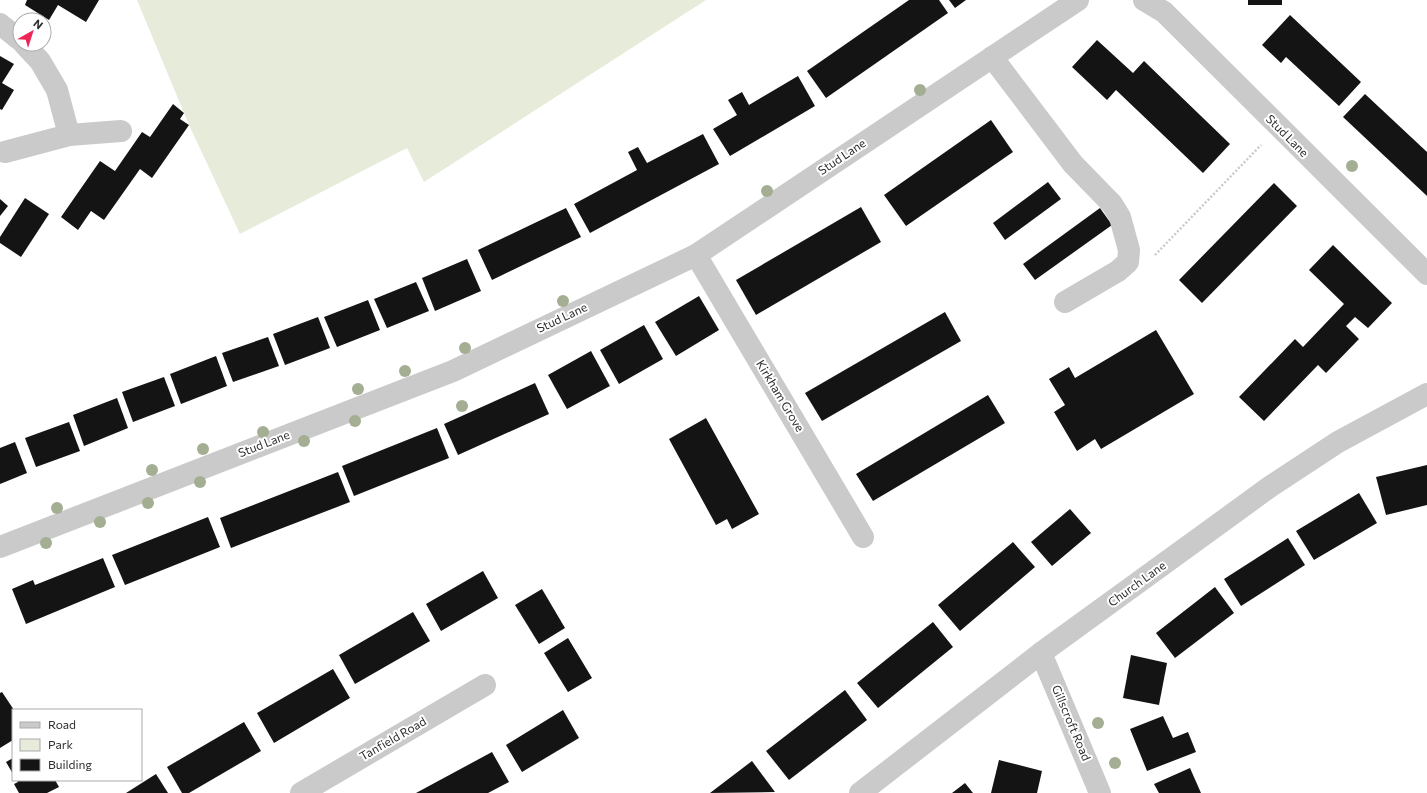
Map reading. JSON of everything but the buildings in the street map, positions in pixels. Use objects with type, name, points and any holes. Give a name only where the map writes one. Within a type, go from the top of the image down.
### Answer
[{"type":"street","name":"Stud Lane","points":[[0,547],[453,370],[696,255],[1078,0]]},
{"type":"street","name":"Stud Lane","points":[[1144,0],[1164,12],[1427,274]]},
{"type":"street","points":[[0,24],[12,34]]},
{"type":"street","points":[[32,52],[40,60],[57,90],[70,134]]},
{"type":"street","points":[[992,57],[1072,164],[1112,204],[1120,217],[1129,250],[1128,262],[1118,271],[1065,302]]},
{"type":"street","points":[[5,152],[70,134],[121,131]]},
{"type":"street","name":"Kirkham Grove","points":[[696,255],[864,537]]},
{"type":"street","name":"Church Lane","points":[[860,793],[1041,653],[1271,486],[1338,442],[1427,394]]},
{"type":"street","name":"Gillscroft Road","points":[[1041,653],[1100,793]]},
{"type":"street","name":"Tanfield Road","points":[[301,793],[485,685]]},
{"type":"path","points":[[1155,255],[1278,127]]},
{"type":"green space","points":[[137,0],[706,0],[424,182],[407,148],[240,234],[189,125]]}]
